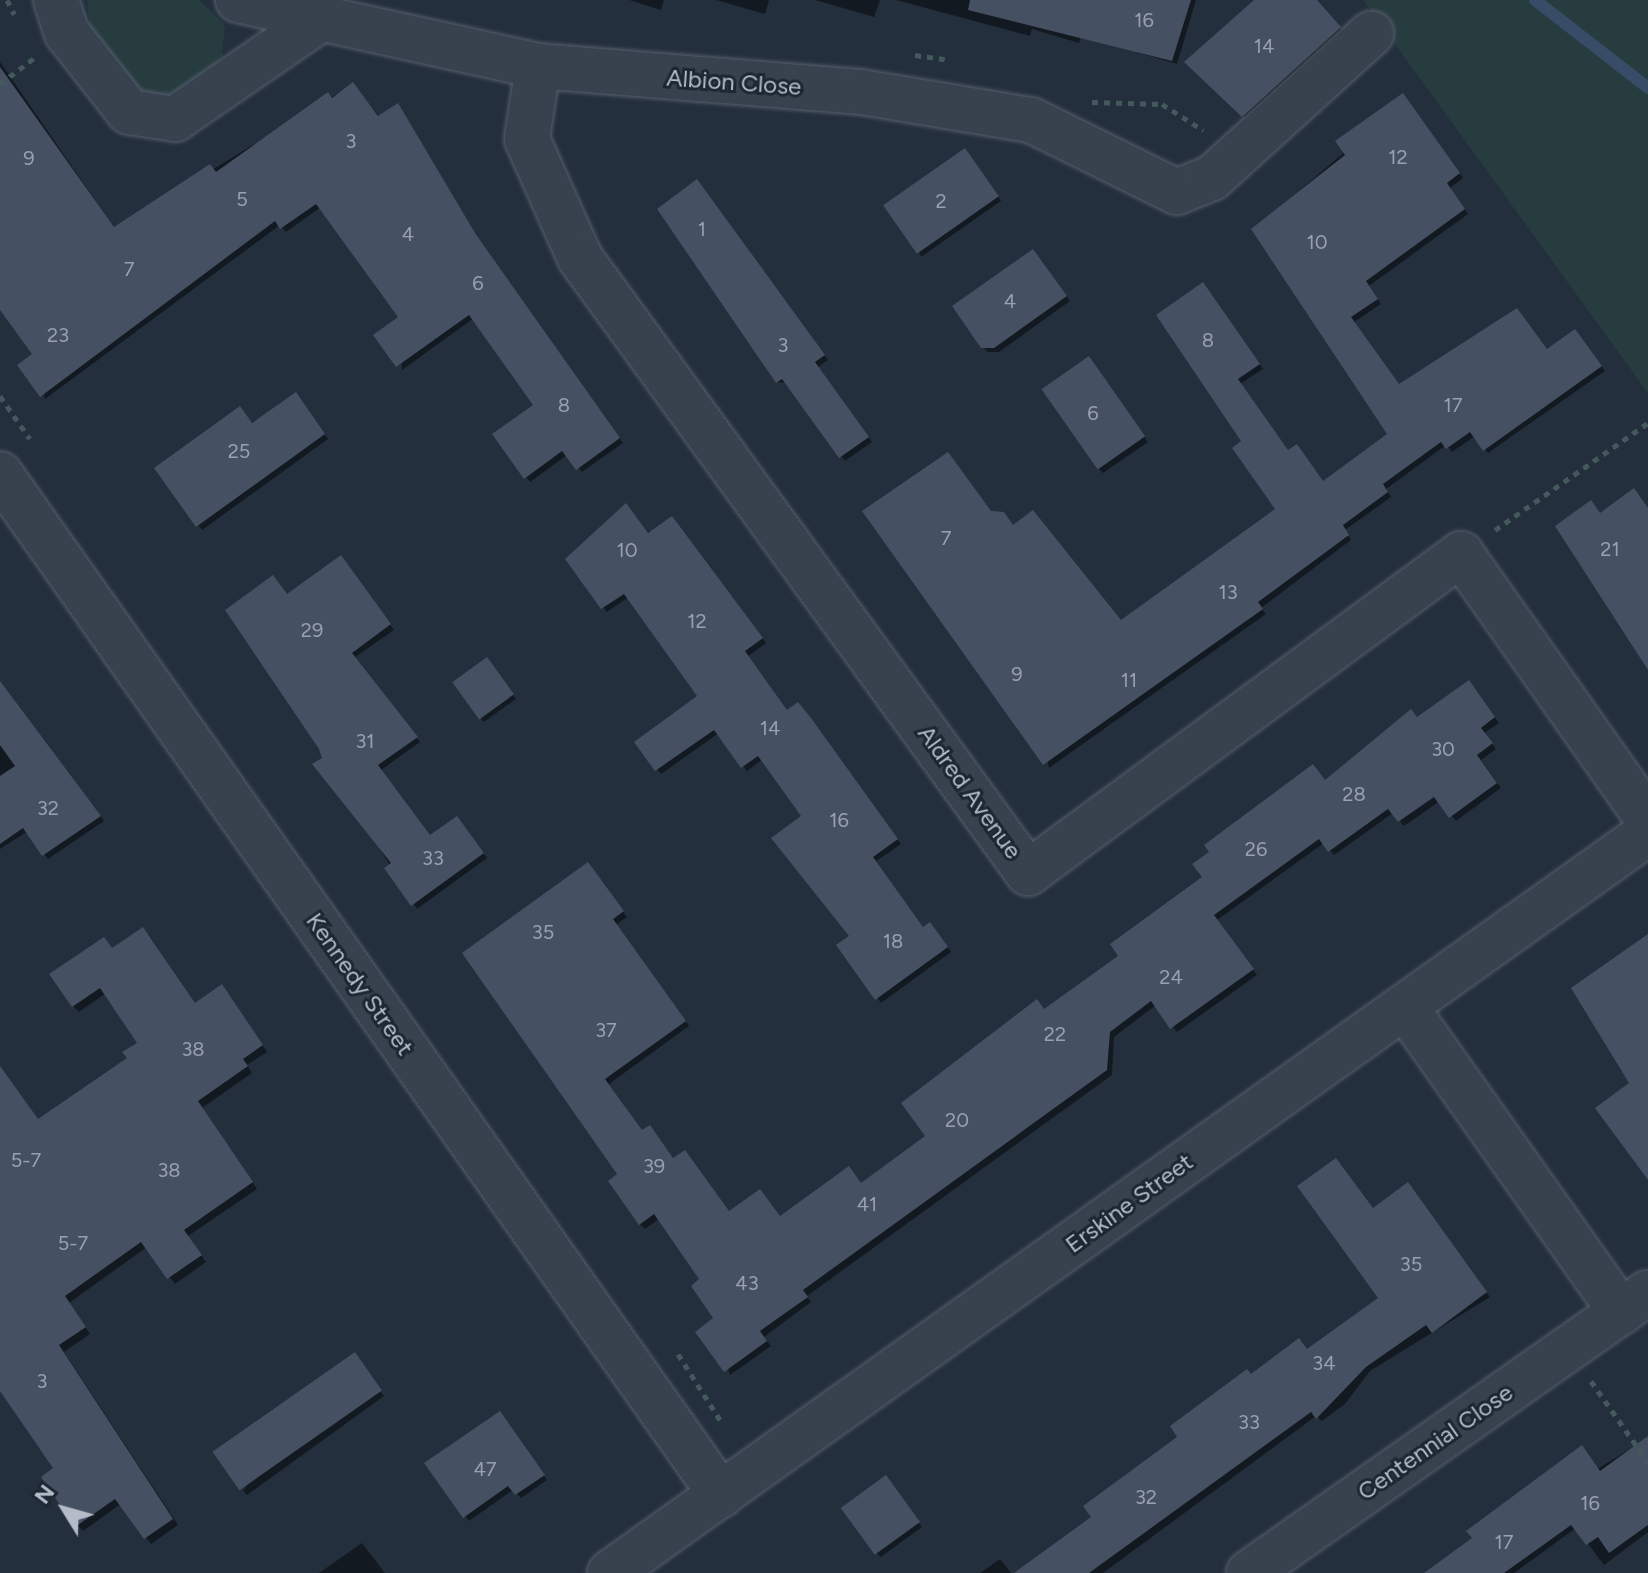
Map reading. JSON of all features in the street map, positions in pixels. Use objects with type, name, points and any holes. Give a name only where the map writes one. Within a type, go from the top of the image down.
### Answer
[{"type":"street","points":[[56,0],[67,33],[129,112],[175,119],[319,20]]},
{"type":"street","name":"Albion Close","points":[[238,0],[538,66],[861,92],[1031,120],[1141,171],[1177,192],[1212,178],[1371,34]]},
{"type":"street","name":"Aldred Avenue","points":[[538,66],[527,139],[580,258],[1028,873],[1461,554],[1648,819]]},
{"type":"street","name":"Kennedy Street","points":[[0,474],[721,1495]]},
{"type":"street","name":"Erskine Street","points":[[610,1573],[1648,833]]},
{"type":"street","name":"Centennial Close","points":[[1249,1573],[1635,1302],[1405,1007]]},
{"type":"path","points":[[0,84],[40,53]]},
{"type":"path","points":[[0,396],[30,439]]},
{"type":"path","points":[[0,415],[9,408]]},
{"type":"path","points":[[1500,526],[1648,423]]},
{"type":"path","points":[[1582,1368],[1648,1462]]},
{"type":"green space","points":[[87,0],[199,0],[225,25],[222,55],[207,81],[146,101],[93,55]]},
{"type":"green space","points":[[1363,0],[1648,0],[1648,393]]},
{"type":"building","points":[[970,0],[1191,0],[1172,61],[968,10]]},
{"type":"building","points":[[1254,0],[1317,0],[1341,27],[1242,117],[1184,62]]},
{"type":"building","points":[[0,67],[114,227],[210,164],[216,172],[328,92],[332,98],[353,82],[378,116],[398,103],[475,233],[620,438],[576,470],[562,451],[524,479],[492,434],[533,405],[469,315],[396,367],[373,335],[398,317],[316,204],[280,229],[275,221],[40,397],[17,365],[32,354],[0,310]]},
{"type":"building","points":[[1403,93],[1460,173],[1447,183],[1465,209],[1366,281],[1378,299],[1351,317],[1399,384],[1517,308],[1547,349],[1575,329],[1602,366],[1483,451],[1470,432],[1446,449],[1441,442],[1383,484],[1388,492],[1343,525],[1349,535],[1258,602],[1263,609],[1043,765],[862,511],[948,452],[991,511],[1004,512],[1013,525],[1033,510],[1121,620],[1275,509],[1232,448],[1241,441],[1156,315],[1203,282],[1260,364],[1238,379],[1288,450],[1297,444],[1323,481],[1387,434],[1251,229],[1345,155],[1335,141]]},
{"type":"building","points":[[965,148],[999,196],[917,254],[883,205]]},
{"type":"building","points":[[697,179],[825,355],[815,362],[869,437],[839,458],[782,379],[776,383],[657,209]]},
{"type":"building","points":[[1033,249],[1067,296],[994,348],[981,348],[952,306]]},
{"type":"building","points":[[1089,356],[1145,436],[1098,470],[1041,389]]},
{"type":"building","points":[[296,392],[325,434],[196,527],[154,468],[240,406],[252,423]]},
{"type":"building","points":[[1634,488],[1648,508],[1648,670],[1555,526],[1591,500],[1600,513]]},
{"type":"building","points":[[626,503],[648,533],[672,516],[763,638],[745,651],[787,710],[798,702],[898,839],[873,857],[923,927],[930,922],[948,947],[875,1000],[836,945],[849,936],[771,838],[801,816],[758,756],[741,768],[714,730],[655,771],[634,742],[697,696],[624,594],[601,609],[565,559]]},
{"type":"building","points":[[341,555],[391,624],[352,653],[418,737],[378,765],[430,835],[457,816],[484,853],[411,906],[384,868],[391,863],[312,764],[322,758],[319,749],[225,610],[273,575],[287,594]]},
{"type":"building","points":[[487,657],[514,694],[479,719],[452,682]]},
{"type":"building","points":[[1469,680],[1495,717],[1481,728],[1493,743],[1477,755],[1497,783],[1449,818],[1434,797],[1398,822],[1388,809],[1328,852],[1319,839],[1214,915],[1254,969],[1170,1029],[1151,1001],[1110,1032],[1107,1070],[803,1290],[808,1297],[760,1331],[767,1341],[724,1372],[695,1332],[713,1318],[691,1286],[699,1279],[654,1214],[639,1225],[608,1181],[617,1174],[462,953],[588,862],[624,911],[613,919],[686,1021],[605,1079],[642,1130],[650,1125],[673,1158],[685,1150],[729,1211],[760,1189],[780,1216],[849,1166],[861,1183],[925,1136],[901,1103],[1037,999],[1044,1009],[1118,956],[1110,944],[1202,877],[1192,864],[1209,852],[1204,845],[1313,764],[1325,780],[1411,709],[1417,717]]},
{"type":"building","points":[[0,681],[101,816],[42,856],[23,828],[0,844],[0,776],[15,766],[0,745]]},
{"type":"building","points":[[143,927],[195,1003],[222,984],[263,1045],[243,1059],[248,1066],[198,1101],[253,1182],[184,1230],[202,1255],[167,1279],[141,1242],[65,1296],[86,1327],[59,1345],[173,1519],[144,1539],[115,1499],[75,1527],[41,1477],[53,1468],[0,1391],[0,1066],[38,1119],[127,1058],[122,1052],[137,1043],[100,988],[72,1007],[49,974],[104,937],[112,948]]},
{"type":"building","points":[[1648,934],[1648,1180],[1595,1108],[1629,1083],[1571,988]]},
{"type":"building","points":[[1336,1158],[1373,1208],[1408,1182],[1487,1292],[1432,1333],[1426,1325],[1366,1367],[1316,1419],[1311,1412],[1089,1573],[1014,1573],[1091,1517],[1083,1506],[1177,1437],[1170,1426],[1247,1369],[1251,1374],[1299,1338],[1307,1349],[1378,1298],[1297,1186]]},
{"type":"building","points":[[355,1352],[382,1391],[239,1490],[212,1452]]},
{"type":"building","points":[[500,1411],[545,1475],[515,1495],[508,1486],[463,1518],[424,1463]]},
{"type":"building","points":[[1648,1436],[1648,1525],[1609,1553],[1598,1537],[1586,1545],[1571,1525],[1504,1573],[1424,1573],[1472,1538],[1466,1531],[1582,1445],[1600,1471]]},
{"type":"building","points":[[886,1475],[920,1522],[875,1555],[841,1508]]},
{"type":"waterway","points":[[1535,0],[1648,88]]}]
